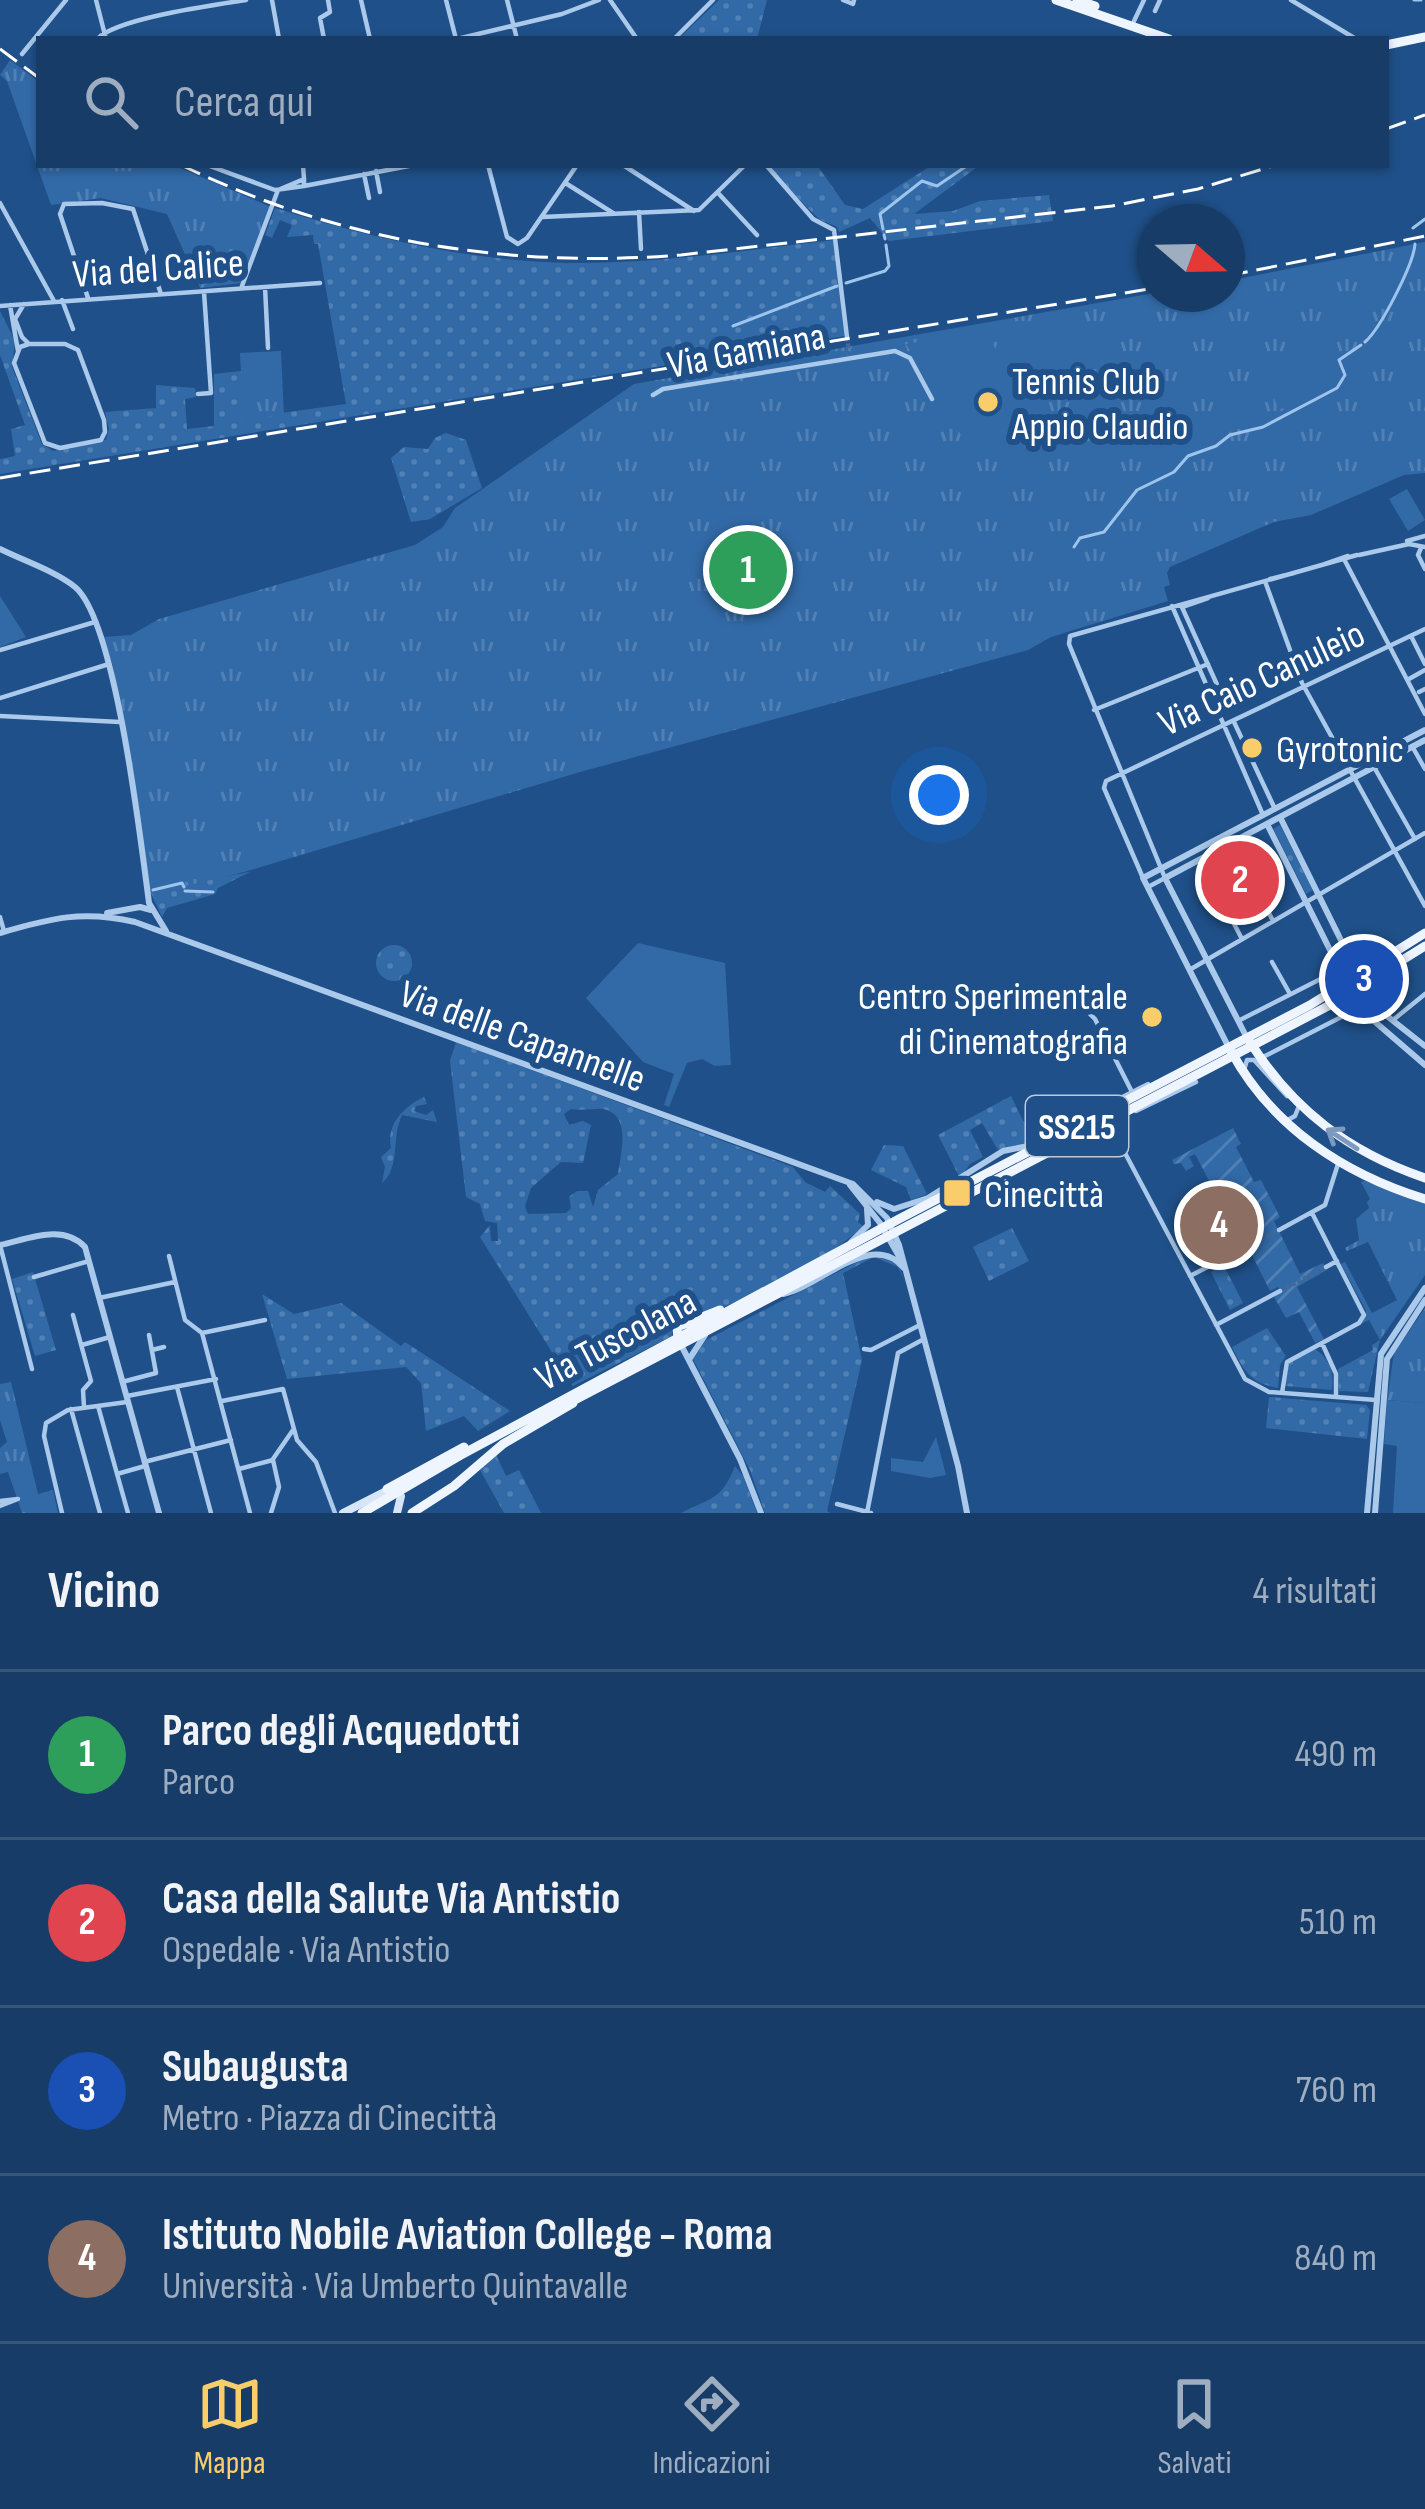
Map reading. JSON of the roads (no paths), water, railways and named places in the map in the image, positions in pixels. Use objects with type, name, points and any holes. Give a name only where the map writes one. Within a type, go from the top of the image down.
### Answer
[{"type":"main road","points":[[1077,0],[1176,36]]},
{"type":"main road","points":[[1060,1],[1160,36]]},
{"type":"main road","points":[[1389,42],[1425,34]]},
{"type":"main road","name":"SS215","points":[[1249,1042],[1309,1016],[1403,954],[1425,933]]},
{"type":"main road","name":"SS215","points":[[1403,954],[1425,946]]},
{"type":"main road","name":"SS215","points":[[1249,1042],[1350,988]]},
{"type":"main road","points":[[1249,1042],[1295,1102],[1357,1149],[1425,1178]]},
{"type":"main road","name":"Via Tuscolana","points":[[362,1513],[679,1342],[778,1295],[1157,1083],[1228,1046],[1249,1042]]},
{"type":"main road","points":[[1228,1046],[1243,1072],[1286,1121],[1340,1163],[1425,1199]]},
{"type":"main road","name":"Via Tuscolana","points":[[679,1342],[678,1326],[758,1296],[1130,1111],[1181,1084],[1228,1046]]},
{"type":"main road","points":[[1181,1084],[1225,1067],[1243,1072]]},
{"type":"main road","name":"Via Tuscolana","points":[[590,1389],[679,1342]]},
{"type":"main road","points":[[339,1513],[560,1396],[590,1389]]},
{"type":"main road","points":[[412,1513],[429,1506],[503,1444],[590,1389]]},
{"type":"main road","name":"Via Tuscolana","points":[[373,1513],[460,1458]]},
{"type":"main road","points":[[409,1478],[406,1485],[414,1497],[429,1506]]},
{"type":"main road","points":[[387,1490],[401,1496],[398,1513]]},
{"type":"street","points":[[37,36],[66,0]]},
{"type":"street","points":[[96,0],[105,35],[196,8],[246,0]]},
{"type":"street","points":[[272,0],[278,36]]},
{"type":"street","points":[[323,36],[320,19],[330,12],[328,0]]},
{"type":"street","points":[[361,0],[369,36]]},
{"type":"street","points":[[446,0],[455,36]]},
{"type":"street","points":[[507,0],[516,36]]},
{"type":"street","points":[[469,36],[599,0]]},
{"type":"street","points":[[610,0],[635,36]]},
{"type":"street","points":[[677,36],[713,0]]},
{"type":"street","points":[[843,0],[853,4],[854,0]]},
{"type":"street","points":[[1134,21],[1144,0]]},
{"type":"street","points":[[1155,10],[1160,0]]},
{"type":"street","points":[[1291,0],[1351,36]]},
{"type":"street","points":[[22,54],[36,37]]},
{"type":"street","points":[[216,168],[278,190],[395,168]]},
{"type":"street","points":[[303,168],[304,182]]},
{"type":"street","points":[[348,168],[350,177]]},
{"type":"street","points":[[489,168],[507,237],[518,244],[526,240],[575,168]]},
{"type":"street","points":[[628,168],[694,211]]},
{"type":"street","points":[[542,217],[704,209],[742,168]]},
{"type":"street","points":[[769,168],[814,220],[834,230],[847,337]]},
{"type":"street","points":[[376,171],[380,192]]},
{"type":"street","points":[[364,174],[369,198]]},
{"type":"street","points":[[566,183],[613,213]]},
{"type":"street","points":[[242,288],[278,190]]},
{"type":"street","points":[[719,194],[757,235]]},
{"type":"street","points":[[0,203],[73,329]]},
{"type":"street","points":[[88,298],[60,214],[63,204],[134,209],[161,294]]},
{"type":"street","points":[[638,212],[641,249]]},
{"type":"street","name":"Via del Calice","points":[[0,307],[320,283]]},
{"type":"street","points":[[265,287],[268,348]]},
{"type":"street","points":[[198,394],[212,393],[204,292]]},
{"type":"street","points":[[12,316],[25,303]]},
{"type":"street","points":[[12,305],[16,370],[45,442],[60,448],[102,439],[103,418],[78,351],[64,344],[29,344],[18,351]]},
{"type":"street","points":[[0,307],[12,316],[29,344]]},
{"type":"street","name":"Via Gamiana","points":[[653,395],[663,389],[850,353],[903,352],[932,399]]},
{"type":"street","points":[[1249,1042],[1163,874],[1119,774],[1069,637],[1423,537],[1424,547],[1418,555],[1425,569]]},
{"type":"street","points":[[1388,547],[1410,543],[1424,547]]},
{"type":"street","points":[[0,549],[76,588],[95,622],[109,664],[152,913],[147,922],[139,923],[134,917],[148,895]]},
{"type":"street","points":[[1341,560],[1425,714]]},
{"type":"street","points":[[1265,582],[1304,686],[1425,906]]},
{"type":"street","points":[[1180,607],[1175,617],[1196,669],[1359,1008],[1425,1065]]},
{"type":"street","points":[[1175,617],[1180,607]]},
{"type":"street","points":[[1180,607],[1219,692],[1212,703]]},
{"type":"street","points":[[0,650],[95,622]]},
{"type":"street","name":"Via Caio Canuleio","points":[[1119,774],[1425,629]]},
{"type":"street","points":[[1407,681],[1425,667],[1411,636]]},
{"type":"street","points":[[0,698],[109,664]]},
{"type":"street","points":[[1094,710],[1208,664]]},
{"type":"street","points":[[0,716],[120,722]]},
{"type":"street","points":[[1233,721],[1373,1005],[1424,1042]]},
{"type":"street","points":[[1148,887],[1163,874],[1425,730]]},
{"type":"street","points":[[1351,774],[1425,740]]},
{"type":"street","points":[[1412,746],[1425,769]]},
{"type":"street","points":[[1374,766],[1415,839]]},
{"type":"street","points":[[1119,774],[1104,787],[1228,1046]]},
{"type":"street","points":[[1144,878],[1200,860],[1265,819]]},
{"type":"street","points":[[1188,970],[1425,833]]},
{"type":"street","points":[[1233,842],[1273,921]]},
{"type":"street","points":[[1200,860],[1242,939]]},
{"type":"street","points":[[0,917],[2,932],[67,916],[137,908],[152,913]]},
{"type":"street","name":"Via delle Capannelle","points":[[152,913],[162,928],[179,939]]},
{"type":"street","name":"Via delle Capannelle","points":[[98,914],[139,923],[848,1182],[863,1192],[894,1230]]},
{"type":"street","points":[[1272,962],[1290,995]]},
{"type":"street","points":[[1228,1046],[1226,1020],[1237,1022],[1352,963]]},
{"type":"street","points":[[1393,1020],[1425,994]]},
{"type":"street","points":[[1081,1005],[1096,1020],[1132,1092]]},
{"type":"street","points":[[1260,1059],[1359,1008]]},
{"type":"street","points":[[1214,1018],[1231,1010]]},
{"type":"street","points":[[1309,1016],[1316,1030]]},
{"type":"street","points":[[1243,1072],[1252,1059],[1295,1102],[1295,1116],[1286,1121]]},
{"type":"street","name":"Via Tuscolana","points":[[1130,1111],[1143,1110],[1196,1082]]},
{"type":"street","name":"Via Tuscolana","points":[[894,1230],[928,1198],[963,1180],[974,1167],[1157,1083]]},
{"type":"street","points":[[1108,1121],[1247,1381],[1262,1390],[1379,1402]]},
{"type":"street","points":[[1279,1230],[1326,1203],[1333,1168],[1340,1163]]},
{"type":"street","points":[[848,1182],[894,1230],[967,1513]]},
{"type":"street","points":[[863,1192],[893,1209],[928,1198]]},
{"type":"street","points":[[835,1255],[867,1227],[866,1205]]},
{"type":"street","points":[[1282,1393],[1286,1363],[1359,1323],[1364,1315],[1312,1213]]},
{"type":"street","points":[[32,1369],[0,1244],[63,1233],[83,1244],[89,1261],[159,1513]]},
{"type":"street","points":[[1190,1276],[1254,1243]]},
{"type":"street","name":"Via Tuscolana","points":[[778,1295],[874,1252],[891,1256],[906,1271]]},
{"type":"street","points":[[169,1256],[186,1321],[202,1333],[250,1513]]},
{"type":"street","points":[[34,1277],[89,1261]]},
{"type":"street","points":[[1326,1268],[1337,1262]]},
{"type":"street","points":[[99,1298],[175,1282]]},
{"type":"street","points":[[1371,1513],[1384,1346],[1425,1288]]},
{"type":"street","points":[[1211,1321],[1280,1291]]},
{"type":"street","points":[[1379,1402],[1389,1353],[1425,1300]]},
{"type":"street","points":[[73,1315],[91,1381],[84,1388],[84,1407]]},
{"type":"street","points":[[202,1333],[266,1320]]},
{"type":"street","points":[[864,1348],[871,1350],[920,1325]]},
{"type":"street","points":[[689,1362],[695,1345],[710,1331]]},
{"type":"street","points":[[907,1332],[911,1345]]},
{"type":"street","points":[[122,1382],[156,1373],[149,1335]]},
{"type":"street","points":[[82,1345],[110,1337]]},
{"type":"street","points":[[898,1353],[924,1339]]},
{"type":"street","points":[[837,1504],[869,1513],[898,1353],[890,1341]]},
{"type":"street","points":[[679,1342],[749,1477],[761,1513]]},
{"type":"street","points":[[1322,1343],[1336,1374],[1336,1397]]},
{"type":"street","points":[[152,1350],[164,1347]]},
{"type":"street","points":[[662,1355],[678,1353],[689,1362]]},
{"type":"street","points":[[62,1513],[44,1431],[49,1420],[71,1409],[216,1378]]},
{"type":"street","points":[[177,1387],[212,1513]]},
{"type":"street","points":[[222,1401],[280,1387],[299,1444],[316,1462],[339,1513]]},
{"type":"street","points":[[98,1406],[128,1513]]},
{"type":"street","points":[[71,1409],[100,1513]]},
{"type":"street","points":[[239,1469],[273,1460],[293,1430]]},
{"type":"street","points":[[117,1474],[232,1440]]},
{"type":"street","points":[[271,1513],[279,1487],[273,1460]]},
{"type":"street","points":[[401,1496],[412,1513]]},
{"type":"waterway","points":[[1414,0],[1421,0]]},
{"type":"waterway","points":[[883,229],[880,214],[922,181],[937,186],[964,168]]},
{"type":"waterway","points":[[1413,228],[1425,219]]},
{"type":"waterway","points":[[884,235],[885,239]]},
{"type":"waterway","points":[[1365,342],[1396,295],[1415,244]]},
{"type":"waterway","points":[[846,283],[885,271],[889,266],[886,245]]},
{"type":"waterway","points":[[733,326],[837,286]]},
{"type":"waterway","points":[[1074,547],[1080,538],[1104,532],[1137,490],[1174,472],[1188,456],[1230,435],[1263,427],[1337,388],[1345,375],[1339,360],[1361,345]]},
{"type":"waterway","points":[[153,890],[182,883],[184,887]]},
{"type":"waterway","points":[[185,891],[213,892]]},
{"type":"tunnel","points":[[847,337],[849,350]]},
{"type":"tunnel","points":[[1254,1243],[1279,1230]]},
{"type":"tunnel","points":[[1280,1291],[1326,1267]]},
{"type":"railway","points":[[0,49],[36,76]]},
{"type":"railway","points":[[1389,128],[1425,115]]},
{"type":"railway","points":[[188,168],[240,191],[362,231],[488,253],[552,258],[681,255],[1112,206],[1198,189],[1266,168]]},
{"type":"railway","points":[[1245,272],[1425,236]]},
{"type":"railway","points":[[0,478],[1137,291]]},
{"type":"place","name":"Tennis Club Appio Claudio","points":[[988,402]]},
{"type":"place","name":"Parco degli Acquedotti","points":[[748,570]]},
{"type":"place","name":"Gyrotonic","points":[[1252,748]]},
{"type":"place","name":"Casa della Salute Via Antistio","points":[[1240,880]]},
{"type":"place","name":"Subaugusta","points":[[1364,979]]},
{"type":"place","name":"Centro Sperimentale di Cinematografia","points":[[1152,1017]]},
{"type":"place","name":"Cinecittà","points":[[957,1193]]},
{"type":"place","name":"Istituto Nobile Aviation College - Roma","points":[[1219,1225]]}]
